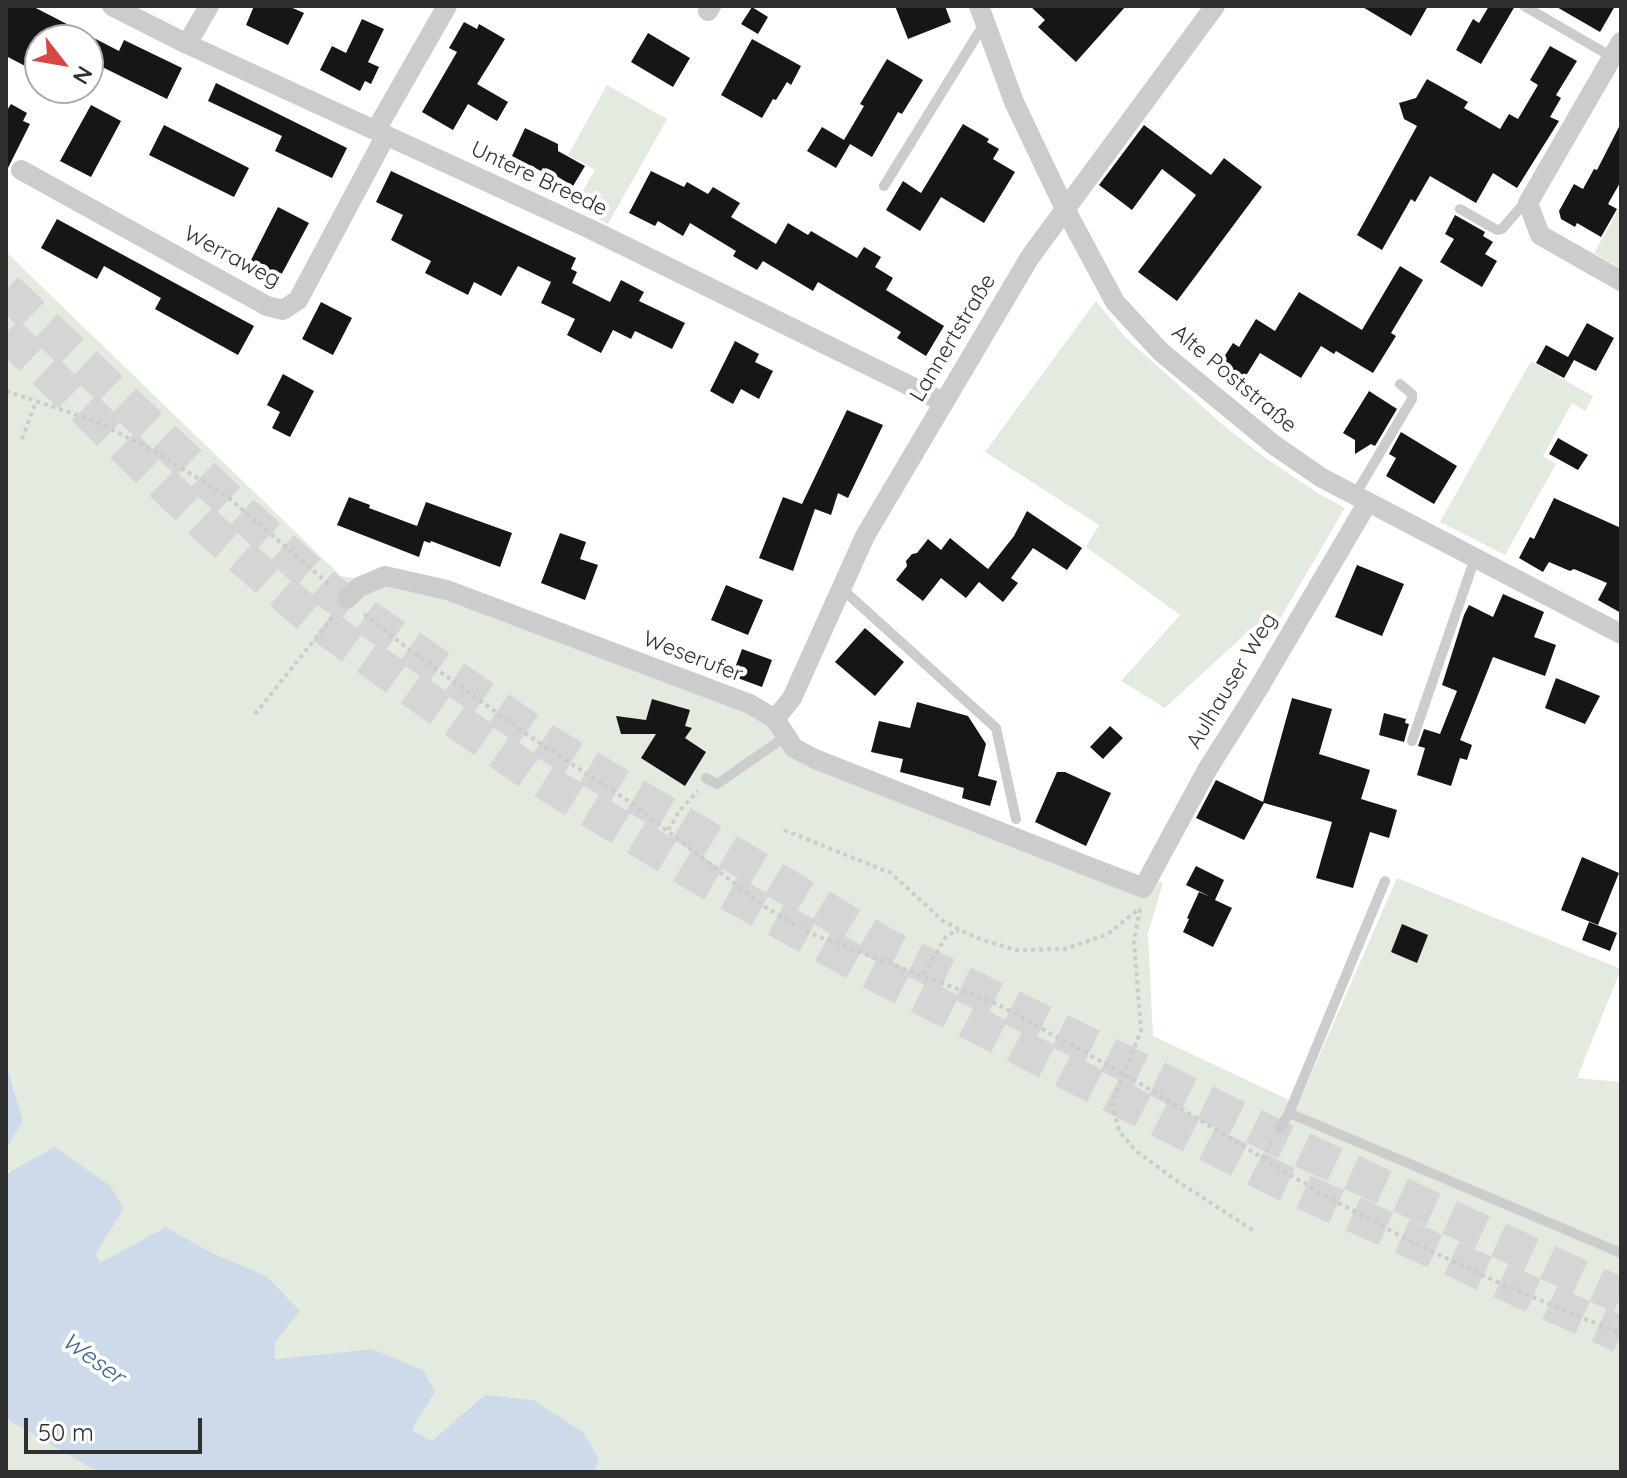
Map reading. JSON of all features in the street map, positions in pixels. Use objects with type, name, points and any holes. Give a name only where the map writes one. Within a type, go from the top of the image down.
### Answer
[{"type":"street","name":"Untere Breede","points":[[112,6],[187,44],[590,229],[943,402]]},
{"type":"street","points":[[187,44],[209,6]]},
{"type":"street","points":[[381,132],[447,6]]},
{"type":"street","name":"Lannertstraße","points":[[780,728],[865,536],[1030,257],[1215,6]]},
{"type":"street","name":"Alte Poststraße","points":[[982,14],[1014,102],[1064,207],[1115,302],[1161,352],[1274,445],[1322,478],[1621,634]]},
{"type":"street","points":[[1612,60],[1529,206],[1540,235],[1621,281]]},
{"type":"street","name":"Werraweg","points":[[21,170],[267,306],[283,310],[298,300],[381,132]]},
{"type":"street","name":"Aulhauser Weg","points":[[1142,898],[1207,770],[1258,689],[1361,498]]},
{"type":"street","name":"Weserufer","points":[[347,599],[359,587],[385,576],[447,590],[750,704],[780,728],[794,748],[815,759],[1142,898]]},
{"type":"lane","points":[[1524,6],[1612,60]]},
{"type":"lane","points":[[884,186],[982,14]]},
{"type":"lane","points":[[1460,209],[1497,230],[1502,229],[1520,208],[1529,206]]},
{"type":"lane","points":[[1361,498],[1412,399],[1412,394],[1400,384]]},
{"type":"lane","points":[[1412,741],[1475,558]]},
{"type":"lane","points":[[841,588],[996,728],[1016,819]]},
{"type":"lane","points":[[708,779],[717,784],[780,728]]},
{"type":"lane","points":[[1280,1128],[1289,1113],[1385,881]]},
{"type":"lane","points":[[1289,1113],[1621,1253]]},
{"type":"path","points":[[6,391],[95,421],[156,452],[229,498],[406,647],[668,830],[762,905],[807,932],[997,1004],[1124,1074],[1301,1182],[1418,1245],[1621,1334]]},
{"type":"path","points":[[22,439],[36,402]]},
{"type":"path","points":[[255,714],[347,599]]},
{"type":"path","points":[[668,830],[680,810],[708,779]]},
{"type":"path","points":[[784,830],[891,873],[943,921],[1015,950],[1065,949],[1108,934],[1142,898]]},
{"type":"path","points":[[1142,898],[1134,941],[1141,1031],[1115,1095],[1113,1108],[1119,1131],[1136,1151],[1254,1231]]},
{"type":"path","points":[[924,974],[945,938],[956,930],[965,932]]},
{"type":"shaded area","points":[[607,85],[667,119],[608,224],[574,205],[595,170],[568,155]]},
{"type":"shaded area","points":[[1621,205],[1621,269],[1594,253]]},
{"type":"shaded area","points":[[6,252],[341,576],[438,590],[773,714],[803,755],[1163,883],[1148,933],[1153,1036],[1298,1104],[1397,878],[1621,969],[1577,1078],[1621,1082],[1621,1472],[594,1472],[599,1459],[432,1441],[412,1430],[435,1392],[372,1349],[275,1359],[275,1342],[214,1254],[166,1227],[100,1264],[96,1253],[124,1209],[6,1170],[6,1149],[23,1121],[6,1071]]},
{"type":"shaded area","points":[[1096,301],[1125,337],[1223,425],[1264,457],[1345,508],[1275,627],[1253,627],[1165,708],[1121,681],[1180,615],[1086,547],[1099,525],[985,452]]},
{"type":"shaded area","points":[[1531,361],[1593,396],[1585,411],[1572,403],[1543,456],[1556,464],[1505,555],[1440,522]]},
{"type":"shaded area","points":[[6,1417],[13,1423],[98,1472],[6,1472]]},
{"type":"water","points":[[6,1071],[23,1121],[6,1149]]},
{"type":"water","name":"Weser","points":[[55,1147],[110,1186],[124,1209],[96,1253],[100,1263],[166,1227],[214,1254],[266,1276],[300,1311],[275,1342],[275,1359],[372,1349],[423,1370],[435,1392],[412,1430],[432,1441],[485,1395],[533,1400],[583,1432],[599,1459],[594,1472],[98,1472],[13,1423],[6,1417],[6,1170],[8,1173]]},
{"type":"building","points":[[6,6],[32,6],[67,24],[24,24],[24,65],[6,56]]},
{"type":"building","points":[[254,6],[288,6],[304,13],[288,45],[246,25]]},
{"type":"building","points":[[895,6],[945,6],[951,22],[908,39]]},
{"type":"building","points":[[1030,6],[1126,6],[1076,62],[1038,27],[1045,20]]},
{"type":"building","points":[[1361,6],[1428,6],[1411,36]]},
{"type":"building","points":[[1489,6],[1515,6],[1481,64],[1456,50],[1473,19],[1479,23]]},
{"type":"building","points":[[1555,6],[1615,6],[1600,32]]},
{"type":"building","points":[[752,7],[768,17],[758,34],[741,24]]},
{"type":"building","points":[[362,19],[384,29],[368,62],[379,67],[371,84],[365,81],[360,91],[320,70],[332,46],[346,53]]},
{"type":"building","points":[[464,22],[477,29],[479,24],[505,39],[477,84],[508,102],[497,121],[468,104],[453,130],[422,112],[457,52],[449,48]]},
{"type":"building","points":[[648,33],[690,58],[673,87],[631,62]]},
{"type":"building","points":[[752,39],[801,66],[791,85],[787,82],[762,118],[721,95]]},
{"type":"building","points":[[124,40],[182,68],[167,99],[104,68],[104,43],[119,51]]},
{"type":"building","points":[[1550,46],[1577,61],[1556,95],[1561,98],[1550,117],[1559,121],[1517,188],[1493,173],[1476,203],[1430,176],[1415,202],[1411,199],[1382,250],[1357,235],[1417,126],[1404,119],[1399,103],[1416,98],[1427,79],[1468,102],[1464,108],[1500,129],[1509,114],[1518,119],[1538,85],[1530,80]]},
{"type":"building","points":[[887,59],[923,80],[902,114],[898,112],[872,157],[850,144],[836,168],[807,151],[822,127],[844,140],[864,106],[860,104]]},
{"type":"building","points":[[216,83],[347,148],[332,178],[275,151],[282,136],[208,101]]},
{"type":"building","points":[[11,104],[27,113],[23,121],[30,124],[6,172],[6,112]]},
{"type":"building","points":[[91,105],[121,121],[91,177],[60,161]]},
{"type":"building","points":[[1621,123],[1621,181],[1608,204],[1617,209],[1601,237],[1577,223],[1575,227],[1561,219],[1559,211],[1574,184],[1583,189],[1594,169],[1597,170]]},
{"type":"building","points":[[963,124],[989,139],[987,142],[999,149],[993,159],[1015,172],[984,223],[941,197],[920,231],[886,210],[903,181],[921,193]]},
{"type":"building","points":[[164,125],[249,168],[234,197],[149,155]]},
{"type":"building","points":[[1144,125],[1211,175],[1224,158],[1262,187],[1177,301],[1138,272],[1196,195],[1162,169],[1132,210],[1099,185]]},
{"type":"building","points":[[525,128],[558,144],[558,151],[585,166],[573,186],[543,168],[541,171],[512,156]]},
{"type":"building","points":[[391,171],[576,258],[571,269],[577,272],[572,283],[610,302],[621,280],[644,292],[639,301],[685,323],[672,349],[635,331],[631,339],[613,330],[601,353],[567,335],[575,319],[541,303],[551,282],[518,266],[501,296],[474,282],[468,295],[425,273],[431,261],[391,240],[403,215],[376,202]]},
{"type":"building","points":[[651,171],[684,187],[687,182],[708,194],[713,187],[740,203],[731,217],[776,244],[788,223],[808,235],[811,231],[857,258],[864,247],[881,257],[875,267],[893,278],[886,290],[944,326],[926,356],[897,338],[901,332],[818,282],[813,291],[763,261],[757,270],[733,256],[736,251],[690,223],[683,236],[658,221],[655,226],[629,213]]},
{"type":"building","points":[[278,207],[309,223],[279,279],[249,264]]},
{"type":"building","points":[[1455,215],[1485,232],[1483,236],[1493,242],[1485,254],[1497,261],[1482,287],[1440,262],[1454,239],[1445,234]]},
{"type":"building","points":[[57,219],[254,326],[238,355],[155,309],[161,298],[104,266],[97,279],[41,248]]},
{"type":"building","points":[[1400,266],[1423,280],[1391,333],[1396,336],[1373,373],[1336,351],[1334,354],[1321,346],[1301,378],[1260,353],[1239,387],[1215,371],[1233,343],[1239,347],[1256,319],[1275,331],[1299,292],[1362,330]]},
{"type":"building","points":[[321,302],[352,318],[333,355],[302,339]]},
{"type":"building","points":[[1587,323],[1614,338],[1596,371],[1574,360],[1564,378],[1536,363],[1546,345],[1568,357]]},
{"type":"building","points":[[735,341],[759,354],[755,362],[773,371],[759,399],[741,389],[733,404],[710,391]]},
{"type":"building","points":[[283,374],[314,391],[290,437],[272,428],[280,412],[267,405]]},
{"type":"building","points":[[1369,391],[1397,409],[1375,446],[1371,444],[1355,454],[1355,440],[1343,433]]},
{"type":"building","points":[[847,410],[883,425],[848,498],[838,493],[831,515],[815,509],[793,571],[759,558],[783,497],[802,504]]},
{"type":"building","points":[[1401,432],[1457,466],[1434,504],[1386,476],[1396,458],[1389,454]]},
{"type":"building","points":[[1558,438],[1588,455],[1578,470],[1549,454]]},
{"type":"building","points":[[349,497],[417,526],[426,502],[512,533],[500,567],[431,541],[424,541],[419,557],[337,525]]},
{"type":"building","points":[[1554,498],[1621,528],[1621,613],[1598,600],[1607,583],[1549,562],[1543,572],[1519,558],[1530,537],[1534,539]]},
{"type":"building","points":[[1027,511],[1082,548],[1067,570],[1033,548],[1011,578],[1018,583],[1003,602],[979,582],[966,598],[941,578],[923,601],[896,580],[907,566],[906,561],[928,539],[941,550],[950,538],[988,569],[1014,536]]},
{"type":"building","points":[[560,533],[586,542],[580,559],[598,565],[585,600],[541,583]]},
{"type":"building","points":[[1357,565],[1404,584],[1382,636],[1335,617]]},
{"type":"building","points":[[726,585],[763,600],[748,635],[711,620]]},
{"type":"building","points":[[1503,594],[1544,612],[1534,637],[1556,645],[1545,676],[1493,657],[1460,740],[1472,745],[1467,760],[1460,758],[1451,786],[1417,775],[1425,748],[1418,746],[1424,729],[1440,734],[1457,691],[1442,685],[1464,615],[1469,605],[1493,617]]},
{"type":"building","points":[[865,628],[904,662],[875,696],[835,662]]},
{"type":"building","points":[[742,649],[772,660],[762,687],[732,676]]},
{"type":"building","points":[[1556,678],[1600,696],[1585,724],[1545,708]]},
{"type":"building","points":[[1292,698],[1332,709],[1319,754],[1370,770],[1361,799],[1397,810],[1389,838],[1370,832],[1353,888],[1316,878],[1332,822],[1264,803],[1244,840],[1196,818],[1216,780],[1263,802]]},
{"type":"building","points":[[652,699],[690,710],[685,726],[692,728],[685,738],[706,752],[685,786],[641,758],[656,734],[621,734],[616,716],[646,720]]},
{"type":"building","points":[[917,702],[968,716],[986,744],[978,776],[997,781],[990,806],[962,798],[964,788],[900,772],[903,759],[871,752],[879,721],[910,728]]},
{"type":"building","points":[[1384,713],[1406,719],[1405,723],[1409,724],[1404,742],[1379,735]]},
{"type":"building","points":[[1110,726],[1123,738],[1103,759],[1090,747]]},
{"type":"building","points":[[1057,772],[1065,772],[1111,793],[1086,846],[1035,822]]},
{"type":"building","points":[[1582,857],[1619,873],[1598,925],[1561,910]]},
{"type":"building","points":[[1196,866],[1224,880],[1215,900],[1232,908],[1213,947],[1183,932],[1199,892],[1211,897],[1186,885]]},
{"type":"building","points":[[1589,922],[1617,933],[1610,951],[1582,940]]},
{"type":"building","points":[[1402,924],[1428,935],[1417,963],[1391,952]]},
{"type":"tunnel","points":[[6,290],[232,504],[330,592],[546,742],[882,944],[1296,1147],[1621,1296]]},
{"type":"tunnel","points":[[6,333],[213,532],[312,618],[529,772],[706,880],[869,970],[1282,1182],[1621,1335]]}]
